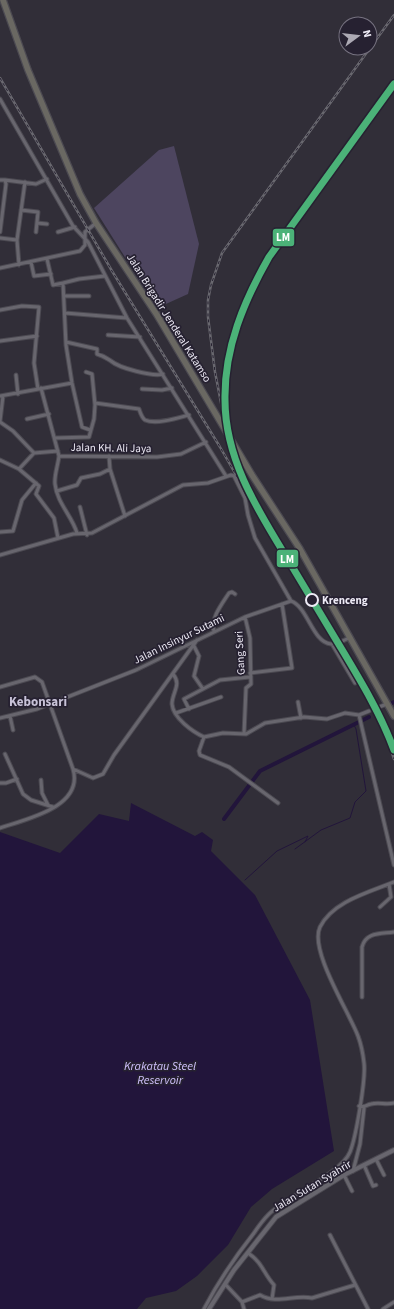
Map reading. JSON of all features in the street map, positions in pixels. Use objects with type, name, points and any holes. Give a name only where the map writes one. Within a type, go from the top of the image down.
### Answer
[{"type":"highway","name":"Jalan Brigadir Jenderal Katamso","points":[[3,0],[62,155],[80,194],[96,223],[157,315],[252,475],[300,549],[394,716]]},
{"type":"street","points":[[0,99],[75,227],[84,235],[127,318],[228,475]]},
{"type":"street","points":[[0,180],[37,184],[47,179]]},
{"type":"street","points":[[0,232],[5,180]]},
{"type":"street","points":[[19,265],[17,240],[25,182]]},
{"type":"street","points":[[21,210],[37,212],[36,232]]},
{"type":"street","points":[[37,223],[47,224]]},
{"type":"street","points":[[84,235],[96,223]]},
{"type":"street","points":[[58,232],[75,227]]},
{"type":"street","points":[[0,268],[80,251],[85,244],[84,235]]},
{"type":"street","points":[[0,238],[17,240]]},
{"type":"street","points":[[47,259],[53,285],[79,279],[105,276]]},
{"type":"street","points":[[31,262],[34,276],[50,274]]},
{"type":"street","points":[[63,283],[66,342],[72,383],[82,427],[90,430]]},
{"type":"street","points":[[64,296],[89,296]]},
{"type":"street","name":"Jalan KH. Ali Jaya","points":[[0,310],[22,306],[38,306],[39,320],[34,365],[40,389],[49,414],[59,456],[148,458],[181,454],[206,442]]},
{"type":"street","points":[[65,313],[127,318]]},
{"type":"street","points":[[0,341],[37,336]]},
{"type":"street","points":[[108,336],[140,338]]},
{"type":"street","points":[[66,342],[98,350],[97,354],[106,356],[110,361],[122,367],[155,375],[163,374]]},
{"type":"street","points":[[55,438],[88,438],[94,419],[95,403],[92,374],[86,372]]},
{"type":"street","points":[[16,375],[18,394]]},
{"type":"street","points":[[34,453],[13,431],[0,422],[2,396],[72,383]]},
{"type":"street","points":[[142,389],[162,390],[172,388]]},
{"type":"street","points":[[95,403],[138,409],[146,420],[166,421],[189,414]]},
{"type":"street","points":[[27,418],[49,414]]},
{"type":"street","points":[[19,469],[34,453],[58,451]]},
{"type":"street","points":[[59,456],[55,482],[56,491],[78,533]]},
{"type":"street","points":[[109,456],[110,469],[125,516]]},
{"type":"street","points":[[0,460],[19,469],[39,487],[36,494],[54,518],[58,538]]},
{"type":"street","points":[[56,491],[77,485],[80,478],[100,474],[110,469]]},
{"type":"street","points":[[0,555],[78,533],[87,534],[125,516],[183,485],[208,483],[228,475],[234,476],[243,493],[255,538],[291,601],[300,607],[322,639],[332,644],[356,683]]},
{"type":"street","points":[[0,532],[13,531],[22,500],[36,483]]},
{"type":"street","points":[[80,507],[87,534]]},
{"type":"street","points":[[214,632],[212,624],[214,618],[229,593],[232,592],[235,594]]},
{"type":"street","name":"Jalan Insinyur Sutami","points":[[0,718],[49,704],[136,670],[245,617],[291,601]]},
{"type":"street","points":[[189,709],[184,699],[220,680],[292,668],[282,604]]},
{"type":"street","name":"Gang Seri","points":[[244,734],[246,688],[250,686],[250,638],[245,617]]},
{"type":"street","points":[[332,644],[349,638]]},
{"type":"street","points":[[73,768],[93,778],[103,774],[114,755],[197,640]]},
{"type":"street","points":[[194,646],[199,656],[194,676],[203,690]]},
{"type":"street","points":[[173,674],[177,682],[172,703],[176,713],[188,727],[204,737],[223,733],[250,733],[265,723],[301,718],[327,719],[345,713],[359,715],[369,711]]},
{"type":"street","points":[[0,687],[35,677],[42,682],[73,768],[75,778],[74,787],[66,799],[53,808],[38,816],[0,828]]},
{"type":"street","points":[[176,713],[221,697]]},
{"type":"street","points":[[298,702],[301,718]]},
{"type":"street","points":[[379,707],[388,706]]},
{"type":"street","points":[[359,715],[394,865]]},
{"type":"street","points":[[10,716],[13,730]]},
{"type":"street","points":[[204,737],[199,751],[200,755],[221,762],[238,773],[278,804]]},
{"type":"street","points":[[5,754],[23,794],[27,798],[53,808]]},
{"type":"street","points":[[0,783],[6,783],[17,779]]},
{"type":"street","points":[[41,780],[42,793],[48,805]]},
{"type":"street","points":[[204,1309],[238,1252],[268,1214],[288,1199],[336,1168],[345,1160],[351,1150],[359,1106],[364,1064],[358,1037],[320,954],[318,938],[320,927],[336,910],[359,895],[394,882]]},
{"type":"street","points":[[380,907],[391,897],[389,884]]},
{"type":"street","points":[[362,997],[362,947],[364,941],[366,938],[373,935],[394,932]]},
{"type":"street","points":[[359,1106],[364,1108],[374,1104],[386,1105],[394,1103]]},
{"type":"street","points":[[353,1170],[360,1144],[364,1108]]},
{"type":"street","name":"Jalan Sutan Syahrir","points":[[209,1309],[225,1284],[276,1217],[344,1175],[394,1150]]},
{"type":"street","points":[[376,1159],[384,1175]]},
{"type":"street","points":[[364,1165],[373,1186],[376,1185]]},
{"type":"street","points":[[344,1175],[352,1191]]},
{"type":"street","points":[[330,1235],[368,1309]]},
{"type":"street","points":[[248,1253],[261,1264],[269,1280],[274,1285],[272,1299]]},
{"type":"street","points":[[225,1284],[242,1302],[244,1309]]},
{"type":"street","points":[[242,1302],[260,1295],[267,1300],[272,1299],[280,1301],[306,1297],[312,1298],[356,1285]]},
{"type":"street","points":[[383,1309],[394,1302]]},
{"type":"shaded area","points":[[174,146],[199,244],[188,294],[157,308],[94,208],[159,150]]},
{"type":"water","name":"Krakatau Steel Reservoir","points":[[131,803],[195,836],[202,832],[213,840],[211,851],[255,895],[310,1000],[334,1151],[272,1189],[251,1207],[228,1245],[197,1276],[176,1291],[146,1298],[137,1309],[0,1309],[0,832],[60,853],[99,814],[129,821]]},
{"type":"waterway","points":[[224,819],[260,771],[369,717]]},
{"type":"waterway","points":[[295,849],[321,830],[350,818],[355,802],[366,791],[356,729],[354,725]]},
{"type":"waterway","points":[[245,880],[277,851],[308,836],[305,842]]},
{"type":"tunnel","points":[[369,711],[379,707]]},
{"type":"railway","points":[[378,37],[394,15]]},
{"type":"railway","points":[[234,464],[215,372],[208,317],[208,300],[211,285],[222,253],[364,56]]},
{"type":"railway","points":[[0,78],[112,271],[220,447],[370,702],[384,729],[394,759]]},
{"type":"transit line","name":"LM","points":[[394,84],[269,257],[251,291],[237,326],[228,362],[225,400],[226,422],[230,443],[254,502],[369,695],[394,750]]},
{"type":"place","name":"Krenceng","points":[[312,600]]},
{"type":"district","name":"Kebonsari","points":[[38,702]]}]
